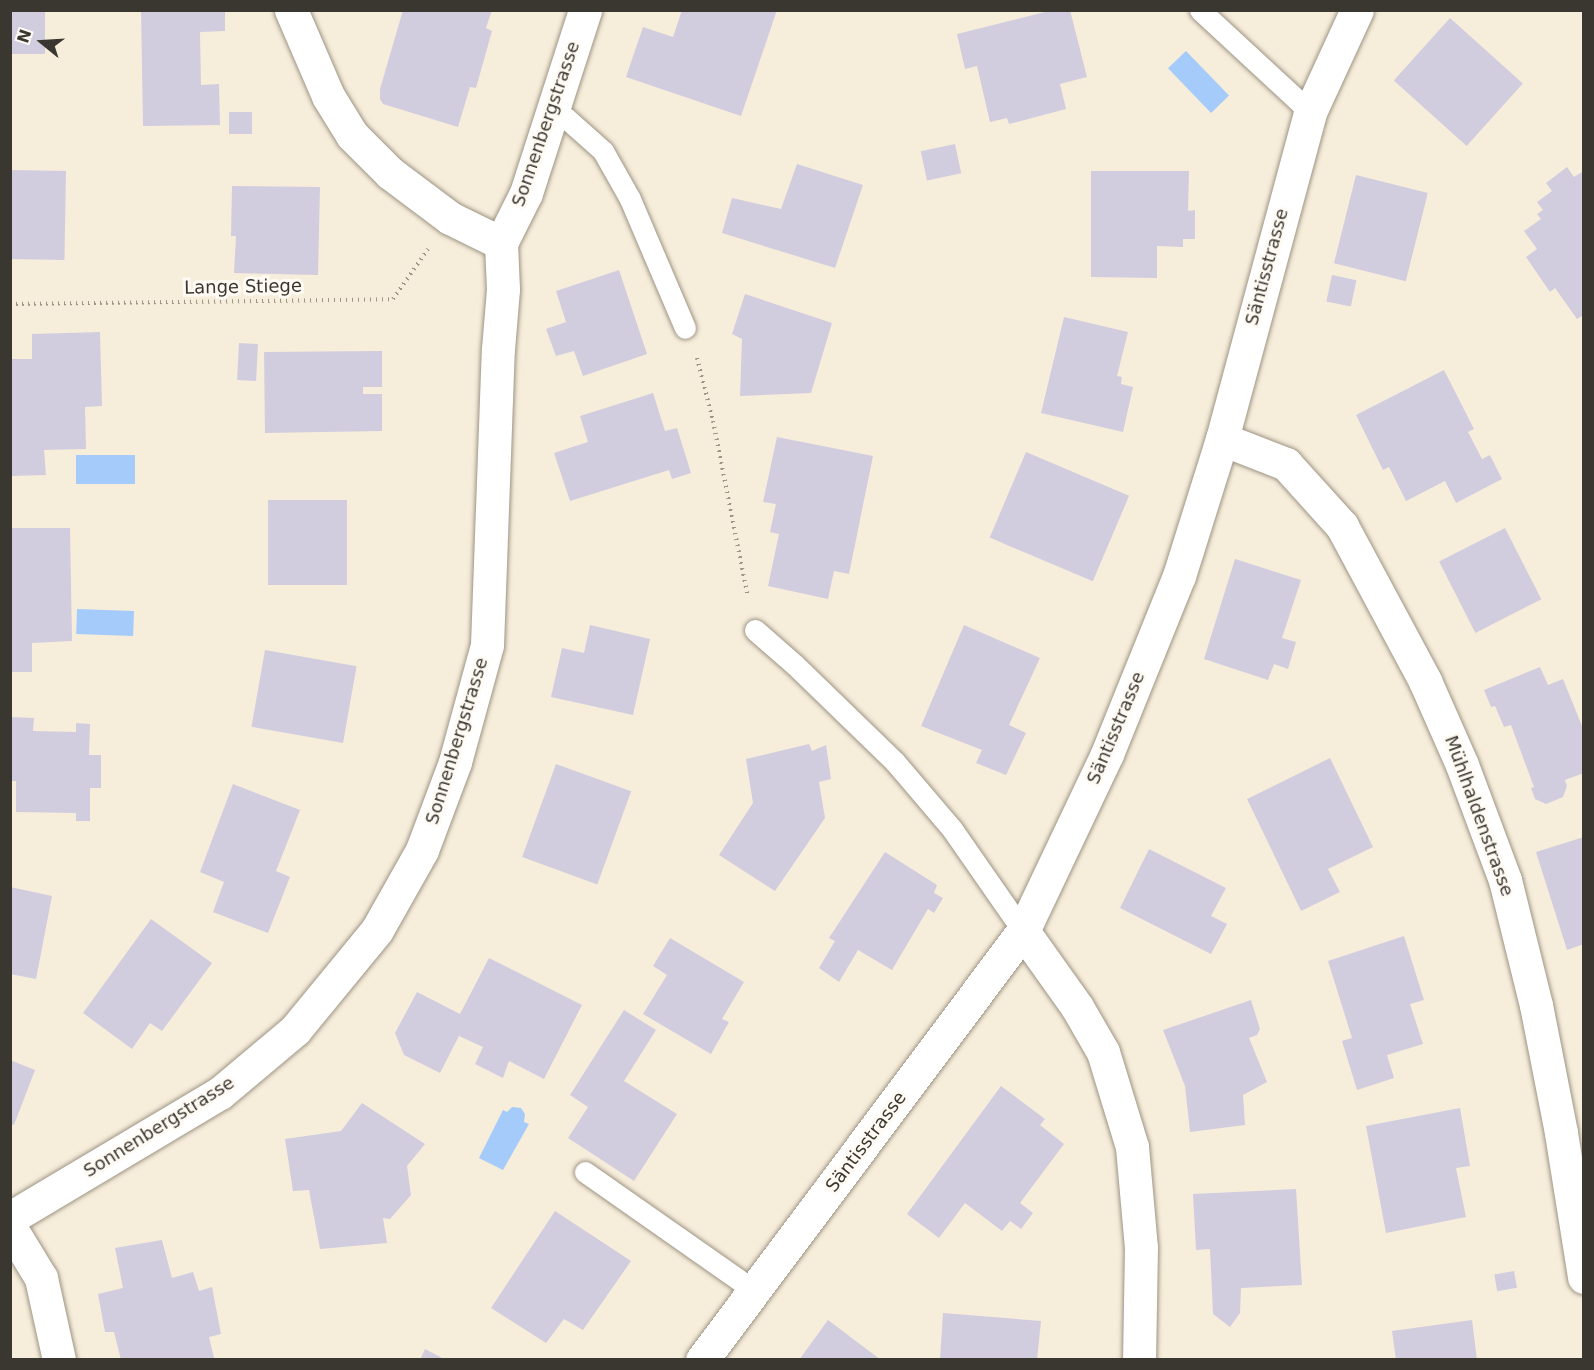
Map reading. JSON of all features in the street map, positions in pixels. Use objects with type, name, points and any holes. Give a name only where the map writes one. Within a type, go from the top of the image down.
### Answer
[{"type":"street","points":[[291,10],[328,96],[352,135],[390,173],[450,218],[501,243]]},
{"type":"street","name":"Sonnenbergstrasse","points":[[10,1218],[220,1093],[295,1030],[377,930],[422,850],[455,762],[487,645],[498,349],[503,289],[501,243],[526,193],[585,10]]},
{"type":"street","name":"Säntisstrasse","points":[[702,1359],[1023,931],[1112,743],[1179,576],[1222,438],[1258,294],[1310,112],[1357,10]]},
{"type":"street","name":"Mühlhaldenstrasse","points":[[1222,438],[1286,464],[1342,526],[1435,702],[1505,880],[1538,1016],[1561,1133],[1584,1277]]},
{"type":"street","points":[[1023,931],[1077,1007],[1103,1053],[1132,1147],[1141,1247],[1139,1359]]},
{"type":"street","points":[[10,1227],[41,1278],[59,1359]]},
{"type":"lane","points":[[1200,10],[1310,112]]},
{"type":"lane","points":[[551,112],[566,118],[603,151],[630,200],[685,328]]},
{"type":"lane","points":[[755,630],[795,665],[895,762],[952,829],[1023,931]]},
{"type":"lane","points":[[585,1172],[755,1291]]},
{"type":"path","name":"Lange Stiege","points":[[10,304],[393,299],[434,241]]},
{"type":"path","points":[[685,328],[694,348],[713,421],[755,630]]},
{"type":"water","points":[[1186,51],[1229,96],[1211,113],[1168,68]]},
{"type":"water","points":[[76,455],[135,455],[135,484],[76,484]]},
{"type":"water","points":[[77,609],[134,611],[133,636],[76,634]]},
{"type":"water","points":[[512,1107],[521,1108],[525,1114],[524,1122],[529,1124],[503,1170],[479,1158],[503,1110],[507,1112]]},
{"type":"building","points":[[10,10],[45,10],[45,54],[10,54]]},
{"type":"building","points":[[141,10],[225,10],[225,31],[200,32],[201,85],[219,84],[220,125],[143,126]]},
{"type":"building","points":[[403,10],[492,10],[486,28],[492,31],[476,88],[470,87],[458,127],[383,104],[380,99],[380,89]]},
{"type":"building","points":[[682,10],[777,10],[741,116],[626,77],[643,27],[673,37]]},
{"type":"building","points":[[1053,10],[1070,10],[1087,77],[1060,84],[1066,109],[1009,124],[1007,118],[990,122],[977,66],[965,69],[957,34]]},
{"type":"building","points":[[1450,18],[1523,84],[1467,146],[1394,80]]},
{"type":"building","points":[[229,112],[252,112],[252,134],[229,134]]},
{"type":"building","points":[[955,144],[961,173],[927,181],[921,151]]},
{"type":"building","points":[[797,164],[863,185],[835,268],[722,233],[732,198],[781,209]]},
{"type":"building","points":[[1567,167],[1574,177],[1584,171],[1584,315],[1577,319],[1555,288],[1550,292],[1526,257],[1537,249],[1524,231],[1541,219],[1537,214],[1543,210],[1537,202],[1552,191],[1546,183]]},
{"type":"building","points":[[10,170],[66,171],[64,260],[10,259]]},
{"type":"building","points":[[1091,171],[1189,171],[1188,211],[1195,210],[1195,239],[1183,239],[1183,247],[1157,246],[1157,278],[1091,277]]},
{"type":"building","points":[[1356,175],[1428,193],[1406,281],[1334,263]]},
{"type":"building","points":[[232,186],[320,187],[318,275],[234,273],[236,236],[231,236]]},
{"type":"building","points":[[619,270],[647,354],[583,376],[574,351],[556,356],[546,329],[566,322],[556,291]]},
{"type":"building","points":[[1332,275],[1356,280],[1351,307],[1326,301]]},
{"type":"building","points":[[745,294],[832,323],[811,393],[740,396],[742,339],[732,334]]},
{"type":"building","points":[[1064,317],[1128,332],[1117,376],[1122,377],[1121,384],[1133,387],[1123,432],[1041,413]]},
{"type":"building","points":[[100,332],[102,406],[85,407],[86,449],[44,450],[46,475],[12,476],[10,359],[32,359],[32,334]]},
{"type":"building","points":[[239,343],[258,344],[256,381],[237,380]]},
{"type":"building","points":[[382,351],[382,387],[363,387],[363,394],[382,394],[382,431],[265,433],[264,352]]},
{"type":"building","points":[[1444,370],[1474,429],[1468,432],[1482,459],[1490,455],[1502,479],[1456,503],[1445,481],[1406,501],[1389,467],[1383,470],[1356,415]]},
{"type":"building","points":[[653,393],[665,431],[677,428],[691,473],[672,479],[669,470],[570,501],[554,453],[588,442],[580,416]]},
{"type":"building","points":[[777,437],[873,456],[849,574],[834,571],[828,599],[768,586],[779,534],[770,532],[776,504],[763,502]]},
{"type":"building","points":[[1026,452],[1129,496],[1093,581],[990,538]]},
{"type":"building","points":[[268,500],[347,500],[347,585],[268,585]]},
{"type":"building","points":[[10,528],[70,528],[72,641],[32,643],[32,672],[10,672]]},
{"type":"building","points":[[1505,528],[1541,599],[1475,633],[1439,562]]},
{"type":"building","points":[[1235,559],[1301,580],[1282,638],[1296,642],[1288,669],[1274,664],[1268,680],[1204,659]]},
{"type":"building","points":[[590,625],[650,639],[633,715],[551,697],[562,648],[584,653]]},
{"type":"building","points":[[964,625],[1040,658],[1009,725],[1026,733],[1006,775],[976,763],[982,750],[921,726]]},
{"type":"building","points":[[265,650],[357,666],[343,743],[251,727]]},
{"type":"building","points":[[1540,667],[1548,685],[1563,679],[1584,731],[1584,773],[1565,780],[1567,786],[1563,797],[1546,804],[1535,799],[1531,788],[1534,787],[1511,725],[1504,727],[1495,706],[1491,707],[1484,690]]},
{"type":"building","points":[[10,717],[34,718],[33,731],[76,732],[76,723],[90,724],[89,755],[101,755],[101,788],[90,788],[90,821],[76,821],[76,813],[16,812],[16,781],[10,781]]},
{"type":"building","points":[[809,744],[812,751],[826,745],[831,779],[819,782],[825,818],[775,891],[719,855],[753,803],[746,759]]},
{"type":"building","points":[[1330,758],[1373,847],[1328,869],[1340,892],[1301,911],[1247,799]]},
{"type":"building","points":[[556,764],[631,791],[597,884],[522,857]]},
{"type":"building","points":[[233,784],[300,810],[276,871],[290,877],[268,933],[213,912],[224,882],[200,872]]},
{"type":"building","points":[[1584,837],[1584,944],[1567,950],[1536,852]]},
{"type":"building","points":[[1149,849],[1226,888],[1211,916],[1227,924],[1211,954],[1120,908]]},
{"type":"building","points":[[885,852],[937,885],[934,893],[943,898],[934,913],[928,909],[892,970],[858,950],[839,982],[819,968],[835,941],[829,938]]},
{"type":"building","points":[[10,887],[52,896],[36,979],[10,974]]},
{"type":"building","points":[[151,919],[212,963],[162,1031],[150,1023],[132,1049],[83,1013]]},
{"type":"building","points":[[1404,936],[1424,1000],[1410,1004],[1423,1044],[1387,1055],[1394,1078],[1357,1090],[1342,1041],[1352,1038],[1328,961]]},
{"type":"building","points":[[670,938],[744,982],[722,1019],[729,1022],[711,1054],[643,1014],[667,975],[653,966]]},
{"type":"building","points":[[489,958],[582,1005],[544,1079],[509,1061],[503,1078],[475,1064],[483,1047],[459,1036],[440,1073],[404,1055],[395,1033],[417,992],[460,1014]]},
{"type":"building","points":[[1251,1000],[1260,1029],[1257,1035],[1249,1038],[1267,1082],[1243,1095],[1245,1125],[1190,1132],[1185,1086],[1163,1030]]},
{"type":"building","points":[[624,1010],[656,1030],[624,1081],[677,1114],[634,1181],[568,1138],[588,1107],[570,1095]]},
{"type":"building","points":[[10,1060],[35,1070],[14,1125],[10,1124]]},
{"type":"building","points":[[1001,1086],[1045,1119],[1040,1125],[1064,1144],[1020,1203],[1033,1213],[1021,1229],[1010,1221],[1002,1231],[965,1203],[939,1238],[907,1214]]},
{"type":"building","points":[[362,1103],[425,1144],[407,1166],[411,1195],[390,1219],[383,1218],[387,1243],[320,1249],[309,1190],[293,1191],[285,1139],[341,1131]]},
{"type":"building","points":[[1460,1108],[1470,1166],[1456,1168],[1466,1217],[1386,1233],[1366,1126]]},
{"type":"building","points":[[1296,1189],[1302,1285],[1241,1288],[1240,1313],[1230,1327],[1213,1314],[1210,1249],[1196,1250],[1193,1194]]},
{"type":"building","points":[[555,1211],[631,1261],[583,1330],[564,1319],[546,1343],[491,1308]]},
{"type":"building","points":[[162,1240],[172,1278],[193,1272],[199,1291],[212,1287],[221,1334],[209,1337],[214,1358],[121,1360],[114,1332],[105,1332],[98,1294],[123,1288],[115,1248]]},
{"type":"building","points":[[1514,1271],[1517,1288],[1497,1291],[1494,1274]]},
{"type":"building","points":[[943,1313],[1041,1321],[1037,1360],[940,1360]]},
{"type":"building","points":[[828,1320],[881,1360],[799,1360]]},
{"type":"building","points":[[1472,1320],[1477,1360],[1396,1360],[1392,1331]]},
{"type":"building","points":[[425,1349],[446,1360],[420,1360]]}]
